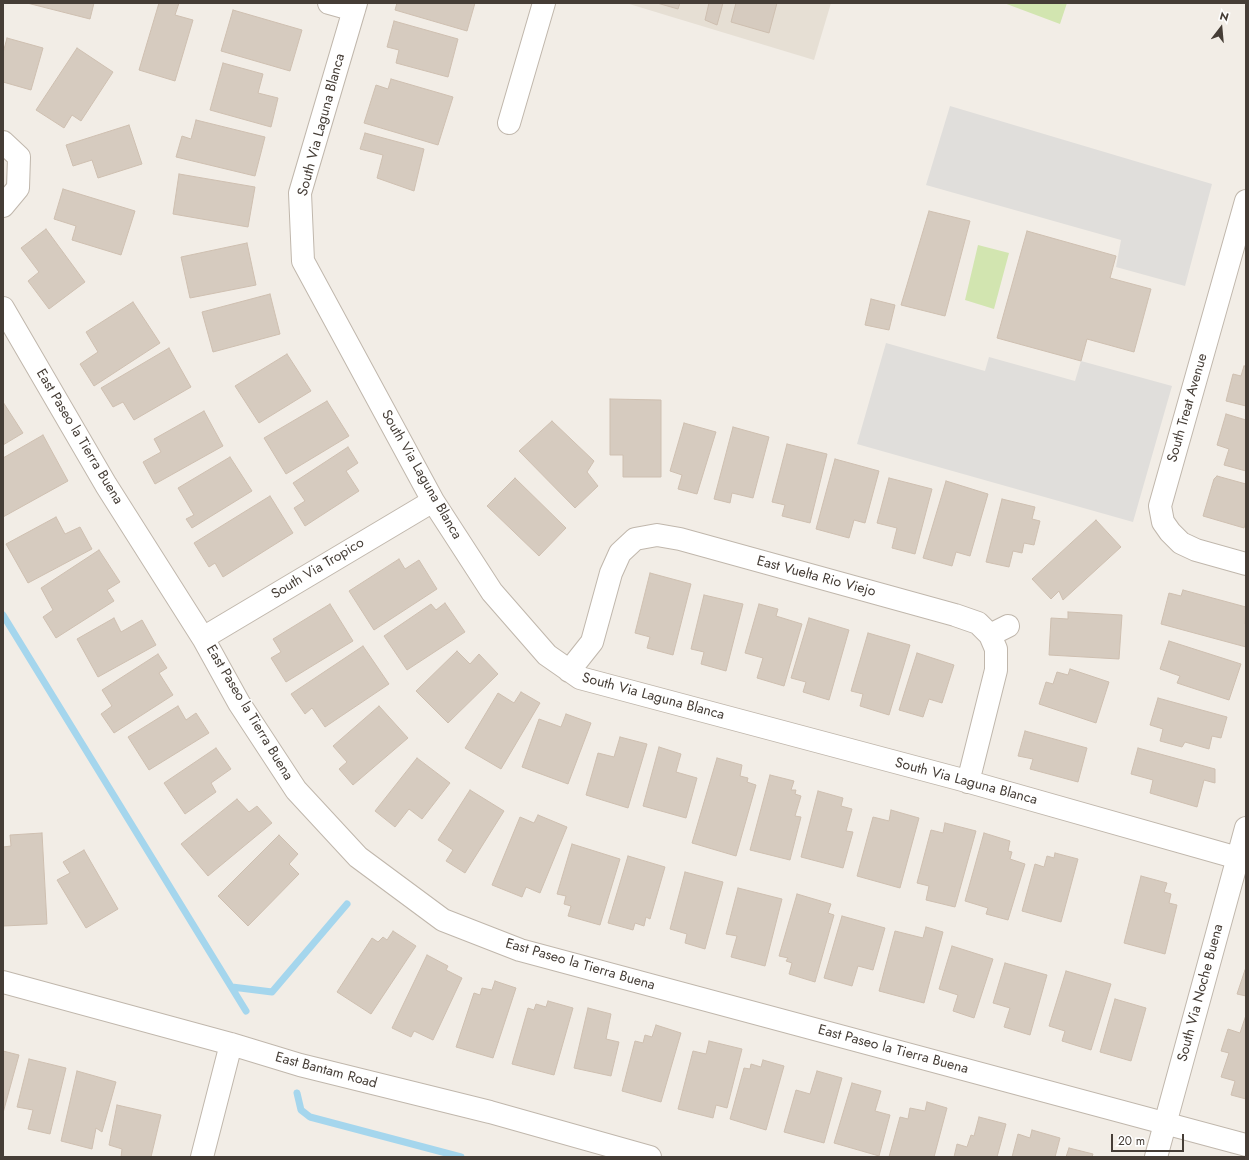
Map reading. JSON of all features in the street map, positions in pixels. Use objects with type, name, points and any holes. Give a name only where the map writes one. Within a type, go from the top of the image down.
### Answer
[{"type":"street","points":[[329,3],[355,7]]},
{"type":"street","points":[[509,123],[544,3]]},
{"type":"street","name":"South Via Laguna Blanca","points":[[355,7],[300,193],[303,261],[433,501],[492,592],[547,655],[580,678],[968,782],[1238,858]]},
{"type":"street","points":[[3,142],[19,157],[18,188],[3,206]]},
{"type":"street","name":"South Treat Avenue","points":[[1246,201],[1160,506],[1163,522],[1181,543],[1196,550],[1246,564]]},
{"type":"street","name":"East Paseo la Tierra Buena","points":[[3,308],[106,485],[203,638],[239,703],[296,790],[358,857],[443,920],[520,950],[1246,1145]]},
{"type":"street","name":"South Via Tropico","points":[[203,638],[433,501]]},
{"type":"street","name":"East Vuelta Rio Viejo","points":[[569,671],[592,642],[611,573],[631,533],[680,539],[955,615],[999,630],[996,650],[996,670],[968,782]]},
{"type":"street","name":"South Via Noche Buena","points":[[1156,1157],[1246,828]]},
{"type":"street","name":"East Bantam Road","points":[[3,982],[231,1044],[300,1065],[490,1112],[650,1157]]},
{"type":"street","points":[[202,1157],[231,1044]]},
{"type":"shaded area","points":[[626,3],[831,3],[814,60]]},
{"type":"shaded area","points":[[950,106],[1212,184],[1185,286],[1116,267],[1121,240],[926,185]]},
{"type":"shaded area","points":[[886,343],[985,371],[989,357],[1075,381],[1081,361],[1172,386],[1133,522],[857,444]]},
{"type":"green space","points":[[1004,3],[1067,3],[1060,24]]},
{"type":"green space","points":[[978,245],[1009,253],[994,309],[965,300]]},
{"type":"building","points":[[27,3],[94,3],[90,19]]},
{"type":"building","points":[[159,3],[179,3],[175,15],[193,20],[175,81],[139,70]]},
{"type":"building","points":[[397,3],[475,3],[467,31],[395,10]]},
{"type":"building","points":[[657,3],[680,3],[678,9]]},
{"type":"building","points":[[709,3],[723,3],[717,25],[705,20]]},
{"type":"building","points":[[736,3],[777,3],[769,33],[731,22]]},
{"type":"building","points":[[233,10],[302,30],[290,71],[221,51]]},
{"type":"building","points":[[394,21],[458,39],[448,77],[396,63],[399,50],[387,47]]},
{"type":"building","points":[[7,38],[43,48],[31,90],[3,82],[3,53]]},
{"type":"building","points":[[77,48],[113,72],[81,121],[72,115],[64,128],[36,110]]},
{"type":"building","points":[[223,63],[263,74],[258,93],[278,98],[271,127],[210,110]]},
{"type":"building","points":[[391,79],[453,97],[438,145],[364,123],[376,85],[388,89]]},
{"type":"building","points":[[196,120],[265,137],[255,176],[176,157],[182,136],[191,139]]},
{"type":"building","points":[[129,125],[142,164],[98,178],[92,160],[73,166],[66,145]]},
{"type":"building","points":[[365,133],[424,149],[414,191],[377,178],[383,155],[360,149]]},
{"type":"building","points":[[179,174],[255,187],[248,227],[173,214]]},
{"type":"building","points":[[63,189],[135,211],[121,255],[72,240],[76,226],[54,219]]},
{"type":"building","points":[[929,211],[970,221],[945,316],[901,305]]},
{"type":"building","points":[[46,229],[85,282],[49,309],[28,281],[39,272],[21,248]]},
{"type":"building","points":[[1027,231],[1116,256],[1110,278],[1151,289],[1134,352],[1087,339],[1081,361],[997,338]]},
{"type":"building","points":[[247,243],[256,285],[190,298],[181,257]]},
{"type":"building","points":[[270,294],[280,334],[213,352],[202,312]]},
{"type":"building","points":[[871,299],[895,305],[889,330],[865,325]]},
{"type":"building","points":[[133,302],[160,343],[94,386],[80,364],[98,352],[86,332]]},
{"type":"building","points":[[169,348],[191,387],[134,420],[123,402],[113,407],[101,388]]},
{"type":"building","points":[[287,354],[311,391],[259,423],[235,386]]},
{"type":"building","points":[[1244,366],[1246,366],[1246,406],[1226,401],[1233,374],[1241,376]]},
{"type":"building","points":[[610,399],[661,400],[661,477],[623,477],[623,455],[610,455]]},
{"type":"building","points":[[327,401],[349,436],[286,474],[264,438]]},
{"type":"building","points":[[3,402],[23,433],[3,445]]},
{"type":"building","points":[[204,411],[223,446],[155,484],[143,462],[161,452],[154,439]]},
{"type":"building","points":[[1226,414],[1246,420],[1246,471],[1224,465],[1229,449],[1217,445]]},
{"type":"building","points":[[552,421],[594,461],[587,472],[598,486],[575,508],[519,451]]},
{"type":"building","points":[[684,423],[716,432],[697,494],[678,489],[682,475],[670,471]]},
{"type":"building","points":[[733,427],[769,437],[753,498],[732,493],[730,503],[714,499]]},
{"type":"building","points":[[43,435],[68,481],[3,517],[3,458]]},
{"type":"building","points":[[787,444],[827,454],[810,523],[782,516],[785,505],[772,502]]},
{"type":"building","points":[[348,447],[358,463],[346,471],[359,491],[305,526],[294,508],[305,501],[293,483]]},
{"type":"building","points":[[230,457],[252,491],[192,528],[186,519],[194,515],[178,488]]},
{"type":"building","points":[[835,459],[879,471],[865,523],[854,520],[849,538],[816,529]]},
{"type":"building","points":[[1217,476],[1246,484],[1246,521],[1244,528],[1203,516],[1214,479]]},
{"type":"building","points":[[515,478],[566,528],[539,556],[487,506]]},
{"type":"building","points":[[889,478],[932,489],[915,554],[892,548],[897,528],[877,523]]},
{"type":"building","points":[[946,481],[988,494],[970,556],[956,552],[952,566],[923,558]]},
{"type":"building","points":[[270,496],[293,533],[223,577],[215,563],[209,567],[194,543]]},
{"type":"building","points":[[1002,499],[1035,507],[1032,519],[1040,521],[1034,545],[1024,543],[1022,553],[1013,551],[1009,567],[986,562]]},
{"type":"building","points":[[56,517],[65,534],[80,527],[92,549],[28,583],[6,544]]},
{"type":"building","points":[[1096,520],[1121,547],[1063,600],[1059,591],[1051,599],[1032,579]]},
{"type":"building","points":[[99,550],[120,582],[107,590],[114,601],[56,638],[43,617],[53,610],[41,588]]},
{"type":"building","points":[[399,559],[405,569],[419,560],[437,589],[374,630],[349,591]]},
{"type":"building","points":[[650,573],[691,584],[673,655],[647,648],[650,637],[635,633]]},
{"type":"building","points":[[1183,590],[1246,607],[1246,647],[1161,624],[1169,593],[1181,596]]},
{"type":"building","points":[[704,595],[743,604],[726,671],[701,664],[704,652],[691,649]]},
{"type":"building","points":[[445,603],[465,632],[407,670],[384,636],[431,604],[436,610]]},
{"type":"building","points":[[330,604],[353,641],[286,682],[271,658],[281,652],[273,639]]},
{"type":"building","points":[[759,604],[778,609],[776,616],[802,624],[784,686],[757,678],[763,658],[745,653]]},
{"type":"building","points":[[1068,612],[1122,615],[1119,659],[1049,655],[1051,618],[1068,619]]},
{"type":"building","points":[[114,618],[121,632],[142,620],[156,645],[98,677],[77,639]]},
{"type":"building","points":[[809,618],[849,630],[829,700],[803,692],[806,682],[791,678]]},
{"type":"building","points":[[868,633],[910,645],[889,715],[860,706],[863,694],[851,691]]},
{"type":"building","points":[[1169,641],[1241,664],[1229,700],[1177,683],[1180,676],[1160,669]]},
{"type":"building","points":[[363,646],[389,684],[325,727],[312,708],[305,714],[291,694]]},
{"type":"building","points":[[457,651],[470,664],[479,654],[498,674],[448,723],[416,691]]},
{"type":"building","points":[[917,653],[954,665],[942,703],[929,699],[923,717],[899,710]]},
{"type":"building","points":[[158,654],[167,668],[159,673],[173,695],[114,733],[101,714],[112,706],[102,690]]},
{"type":"building","points":[[1070,669],[1109,682],[1096,723],[1039,704],[1046,682],[1053,684],[1057,672],[1068,675]]},
{"type":"building","points":[[521,692],[540,703],[501,769],[465,748],[498,693],[514,703]]},
{"type":"building","points":[[1158,698],[1227,717],[1221,738],[1212,736],[1209,749],[1185,742],[1182,747],[1160,741],[1163,729],[1150,725]]},
{"type":"building","points":[[178,706],[186,720],[196,713],[209,733],[149,770],[128,737]]},
{"type":"building","points":[[379,706],[408,738],[353,785],[339,769],[347,762],[333,746]]},
{"type":"building","points":[[566,714],[591,723],[568,784],[522,767],[539,719],[561,727]]},
{"type":"building","points":[[1025,731],[1087,748],[1078,782],[1030,769],[1033,759],[1018,756]]},
{"type":"building","points":[[620,737],[647,744],[628,808],[586,795],[598,753],[614,757]]},
{"type":"building","points":[[659,747],[681,754],[676,772],[697,778],[686,818],[643,806]]},
{"type":"building","points":[[216,748],[231,769],[211,783],[216,792],[185,814],[164,783]]},
{"type":"building","points":[[1138,748],[1215,769],[1215,783],[1204,780],[1197,807],[1150,793],[1153,780],[1131,774]]},
{"type":"building","points":[[417,758],[450,783],[422,819],[409,809],[395,827],[375,811]]},
{"type":"building","points":[[717,758],[742,765],[740,776],[748,778],[747,782],[756,785],[736,856],[692,843]]},
{"type":"building","points":[[770,775],[794,781],[791,790],[796,790],[795,794],[801,796],[795,816],[801,817],[790,860],[750,850]]},
{"type":"building","points":[[470,790],[504,811],[465,873],[446,861],[453,850],[438,840]]},
{"type":"building","points":[[818,791],[843,798],[841,806],[852,809],[846,831],[853,832],[843,868],[801,857]]},
{"type":"building","points":[[237,799],[249,812],[257,806],[272,823],[208,876],[181,844]]},
{"type":"building","points":[[891,810],[919,818],[900,888],[857,876],[873,817],[889,821]]},
{"type":"building","points":[[538,815],[567,827],[540,893],[526,887],[522,897],[492,885],[520,817],[534,823]]},
{"type":"building","points":[[945,823],[976,831],[955,907],[926,900],[929,886],[917,883],[931,830],[943,833]]},
{"type":"building","points":[[42,833],[47,924],[3,926],[3,847],[11,846],[10,835]]},
{"type":"building","points":[[984,833],[1010,841],[1008,851],[1012,852],[1010,859],[1025,864],[1008,920],[986,914],[988,908],[965,901]]},
{"type":"building","points":[[279,835],[298,854],[289,864],[299,874],[248,926],[218,896]]},
{"type":"building","points":[[572,844],[620,859],[600,925],[568,916],[571,906],[564,904],[566,896],[557,894]]},
{"type":"building","points":[[84,850],[118,909],[86,928],[57,880],[70,873],[63,862]]},
{"type":"building","points":[[1055,853],[1078,859],[1061,922],[1022,911],[1035,864],[1044,867],[1047,856],[1054,858]]},
{"type":"building","points":[[628,856],[665,867],[650,919],[646,917],[644,926],[635,923],[633,930],[608,923]]},
{"type":"building","points":[[685,872],[723,882],[705,949],[685,943],[687,934],[670,929]]},
{"type":"building","points":[[1141,876],[1167,883],[1164,892],[1171,894],[1169,903],[1177,905],[1165,954],[1124,943]]},
{"type":"building","points":[[738,888],[782,899],[765,966],[731,957],[737,936],[726,934]]},
{"type":"building","points":[[797,894],[831,904],[828,913],[834,915],[815,982],[789,974],[792,963],[786,961],[788,958],[779,956]]},
{"type":"building","points":[[842,916],[885,928],[873,970],[858,966],[852,986],[824,978]]},
{"type":"building","points":[[926,927],[943,932],[924,1003],[879,991],[895,931],[923,938]]},
{"type":"building","points":[[393,931],[416,946],[371,1014],[337,992],[372,938],[378,942],[383,937],[387,940]]},
{"type":"building","points":[[952,946],[993,959],[974,1018],[953,1011],[958,995],[939,989]]},
{"type":"building","points":[[427,955],[448,966],[446,970],[462,978],[433,1040],[414,1031],[411,1037],[392,1028]]},
{"type":"building","points":[[1005,963],[1047,975],[1030,1035],[1004,1027],[1010,1008],[993,1003]]},
{"type":"building","points":[[1246,970],[1246,996],[1237,994]]},
{"type":"building","points":[[1066,971],[1111,984],[1091,1050],[1062,1041],[1065,1031],[1049,1026]]},
{"type":"building","points":[[495,981],[516,988],[493,1058],[456,1047],[474,993],[480,995],[482,988],[492,990]]},
{"type":"building","points":[[1115,999],[1146,1008],[1131,1061],[1100,1052]]},
{"type":"building","points":[[548,1001],[573,1008],[554,1075],[512,1064],[528,1008],[534,1010],[536,1004],[546,1007]]},
{"type":"building","points":[[588,1008],[611,1014],[606,1039],[619,1042],[611,1076],[574,1068]]},
{"type":"building","points":[[1246,1015],[1246,1099],[1231,1095],[1235,1081],[1221,1077],[1229,1053],[1221,1051],[1228,1029],[1240,1033]]},
{"type":"building","points":[[656,1025],[681,1033],[661,1102],[622,1091],[635,1041],[643,1043],[645,1035],[652,1037]]},
{"type":"building","points":[[709,1041],[742,1049],[727,1108],[716,1105],[713,1118],[678,1109],[693,1051],[706,1054]]},
{"type":"building","points":[[3,1051],[19,1055],[3,1113]]},
{"type":"building","points":[[29,1059],[66,1068],[50,1134],[28,1129],[33,1110],[17,1107]]},
{"type":"building","points":[[763,1060],[784,1066],[766,1130],[730,1119],[744,1068],[750,1069],[751,1064],[761,1067]]},
{"type":"building","points":[[77,1071],[116,1082],[102,1132],[96,1128],[92,1149],[61,1141]]},
{"type":"building","points":[[817,1071],[842,1078],[824,1143],[784,1132],[796,1090],[810,1094]]},
{"type":"building","points":[[852,1083],[881,1091],[875,1111],[890,1115],[879,1156],[834,1143]]},
{"type":"building","points":[[927,1102],[947,1108],[934,1157],[889,1157],[900,1117],[908,1119],[910,1108],[925,1111]]},
{"type":"building","points":[[117,1105],[161,1115],[151,1157],[121,1157],[122,1149],[109,1145]]},
{"type":"building","points":[[979,1117],[1006,1124],[997,1157],[954,1157],[957,1144],[967,1147],[971,1135],[974,1136]]},
{"type":"building","points":[[1032,1130],[1060,1138],[1055,1157],[1012,1157],[1018,1134],[1030,1138]]},
{"type":"building","points":[[1069,1148],[1093,1154],[1092,1157],[1066,1157]]},
{"type":"waterway","points":[[3,615],[246,1011]]},
{"type":"waterway","points":[[232,987],[272,992],[347,904]]},
{"type":"waterway","points":[[297,1093],[301,1110],[310,1117],[461,1157]]}]
